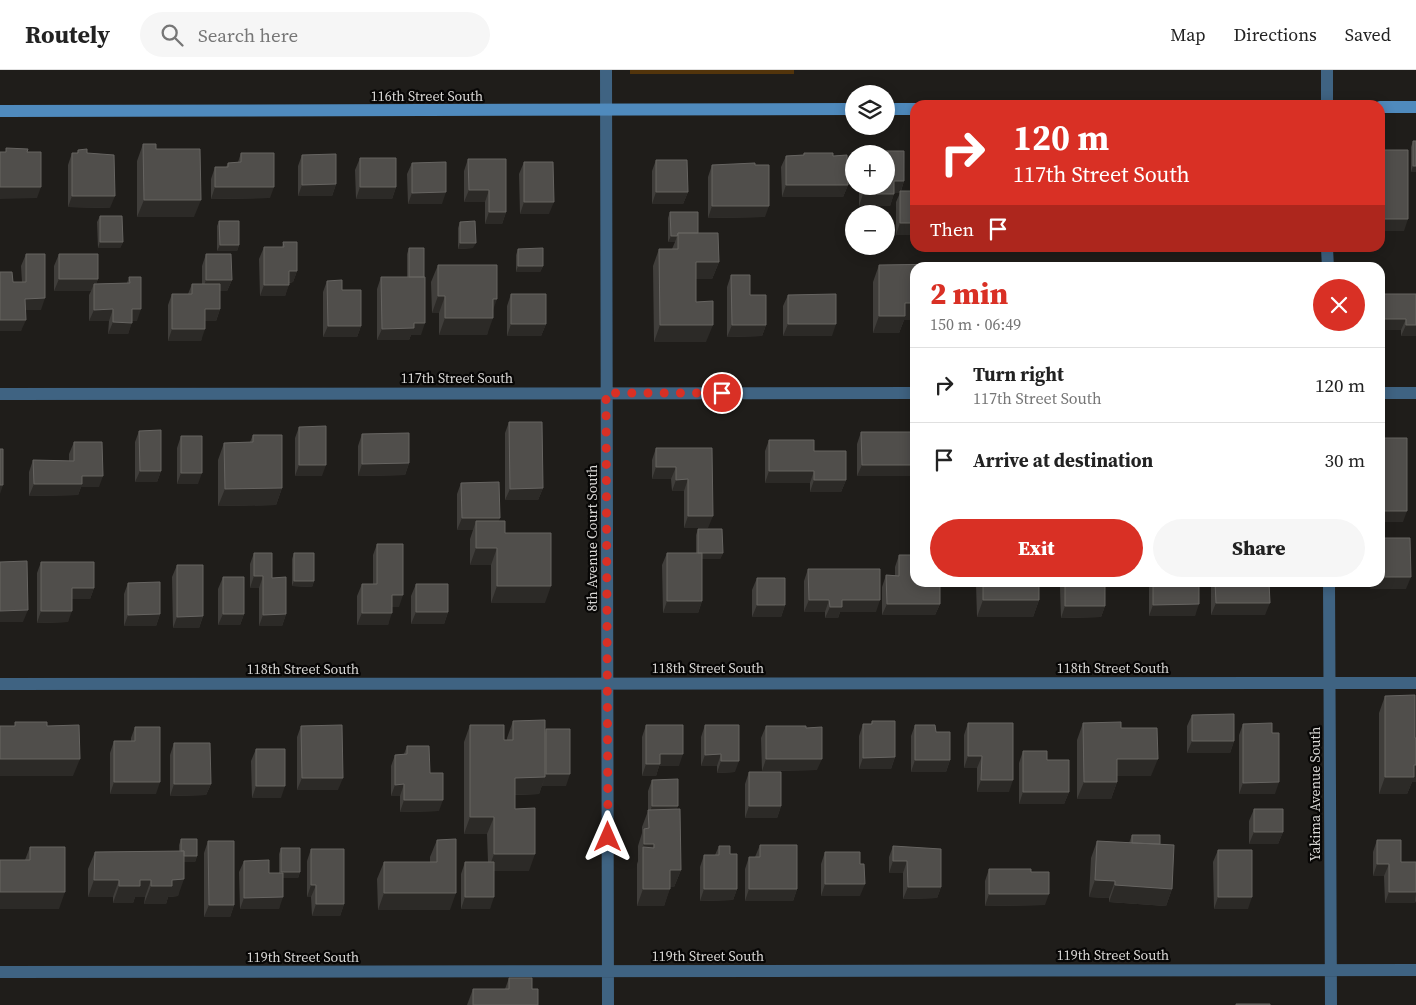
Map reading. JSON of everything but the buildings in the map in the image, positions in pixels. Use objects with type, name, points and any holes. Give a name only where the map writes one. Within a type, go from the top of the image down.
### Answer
[{"type":"street","name":"8th Avenue Court South","points":[[606,70],[608,1005]]},
{"type":"street","points":[[1327,70],[1327,100]]},
{"type":"street","points":[[1385,107],[1416,107]]},
{"type":"street","name":"116th Street South","points":[[0,111],[845,109]]},
{"type":"street","points":[[895,109],[910,109]]},
{"type":"street","name":"117th Street South","points":[[0,394],[910,393]]},
{"type":"street","points":[[1385,393],[1416,393]]},
{"type":"street","name":"Yakima Avenue South","points":[[1329,587],[1331,1005]]},
{"type":"street","name":"118th Street South","points":[[0,684],[1416,683]]},
{"type":"street","name":"119th Street South","points":[[0,972],[1416,970]]},
{"type":"shaded area","points":[[630,70],[794,70],[794,74],[630,74]]},
{"type":"route","points":[[608,837],[606,393],[722,393]]}]
